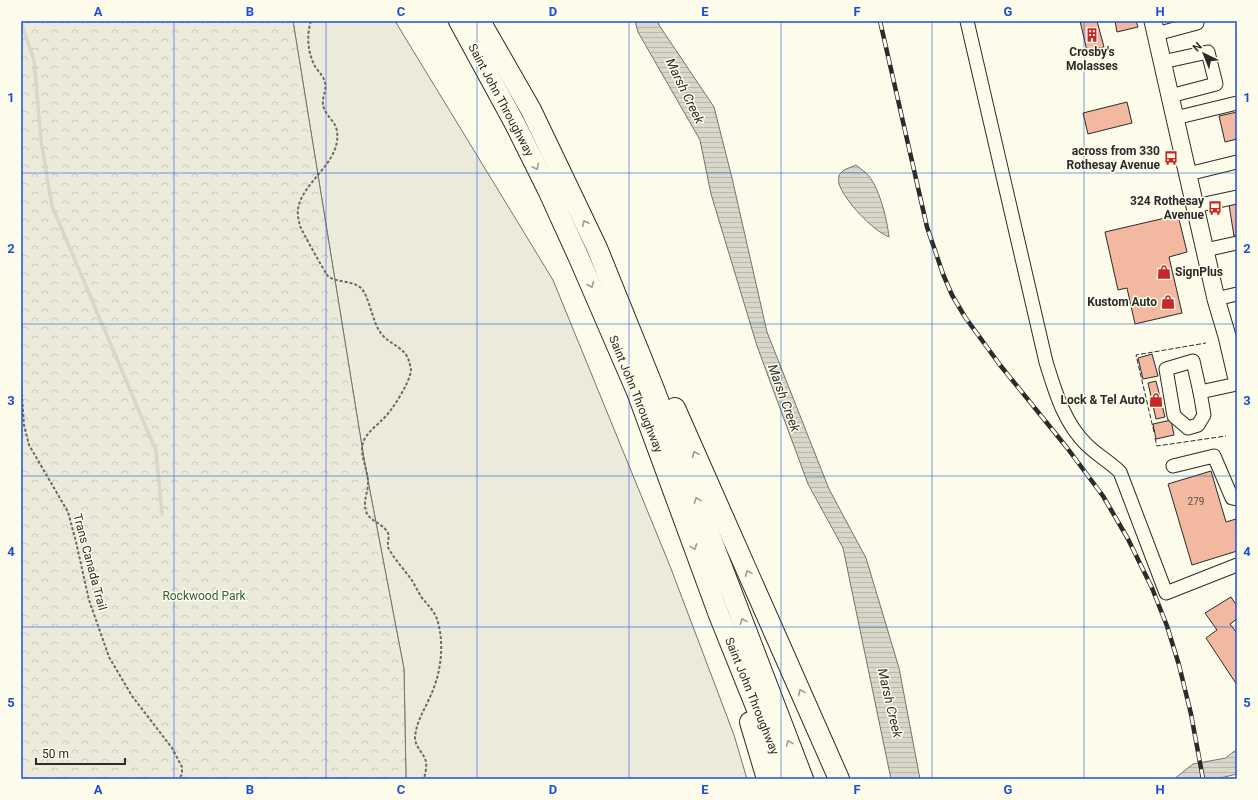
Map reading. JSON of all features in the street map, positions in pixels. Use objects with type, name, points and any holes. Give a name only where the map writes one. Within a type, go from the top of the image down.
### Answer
[{"type":"highway","name":"Saint John Throughway","points":[[459,21],[548,190],[637,392],[719,615],[785,779]]},
{"type":"highway","name":"Saint John Throughway","points":[[480,21],[531,110],[597,248],[652,384],[803,779]]},
{"type":"highway","points":[[597,248],[662,379],[839,779]]},
{"type":"highway","points":[[719,615],[767,779]]},
{"type":"main road","points":[[1154,28],[1216,299],[1232,336],[1237,379]]},
{"type":"lane","points":[[967,21],[1046,362],[1061,406],[1073,429],[1088,447],[1110,462],[1120,472],[1166,593],[1237,565]]},
{"type":"lane","points":[[1154,28],[1197,23],[1196,21]]},
{"type":"lane","points":[[1162,62],[1208,52],[1216,84],[1170,96]]},
{"type":"lane","points":[[1175,118],[1237,103]]},
{"type":"lane","points":[[1188,174],[1237,162]]},
{"type":"lane","points":[[1195,206],[1237,197]]},
{"type":"lane","points":[[1206,254],[1237,243]]},
{"type":"lane","points":[[1206,254],[1237,252]]},
{"type":"lane","points":[[1216,299],[1237,294]]},
{"type":"lane","points":[[1193,361],[1200,392],[1204,415],[1198,425],[1188,428],[1174,416],[1166,369],[1193,361]]},
{"type":"lane","points":[[1200,392],[1237,384]]},
{"type":"lane","points":[[1173,466],[1214,456],[1232,498],[1237,499]]},
{"type":"path","points":[[311,21],[308,40],[310,53],[315,66],[324,78],[326,85],[322,104],[325,112],[334,123],[337,134],[334,149],[324,170],[306,190],[300,202],[298,215],[300,226],[328,276],[346,283],[358,285],[364,291],[378,329],[383,337],[399,347],[408,358],[411,370],[403,392],[384,419],[373,428],[365,439],[361,449],[368,482],[365,506],[366,513],[371,520],[387,530],[389,536],[388,546],[421,596],[430,606],[437,618],[440,633],[441,655],[437,677],[430,697],[420,716],[415,739],[417,746],[426,762],[424,779]]},
{"type":"path","name":"Trans Canada Trail","points":[[21,384],[24,425],[29,445],[68,512],[89,600],[109,657],[132,696],[172,748],[182,767],[182,774],[179,779]]},
{"type":"green space","name":"Rockwood Park","points":[[21,21],[293,21],[365,465],[404,669],[406,779],[21,779]]},
{"type":"green space","points":[[293,21],[395,21],[553,280],[670,566],[734,735],[747,779],[406,779],[404,669],[365,465]]},
{"type":"water","name":"Marsh Creek","points":[[635,21],[658,21],[659,25],[714,107],[732,178],[767,332],[829,489],[866,558],[899,668],[920,779],[891,779],[843,548],[808,484],[757,346],[711,194],[700,140],[638,32]]},
{"type":"water","points":[[856,165],[871,178],[875,186],[884,212],[889,237],[867,222],[842,191],[839,184],[839,175],[844,170]]},
{"type":"water","points":[[1237,750],[1237,774],[1216,779],[1174,779],[1193,764],[1226,758]]},
{"type":"building","name":"Crosby's Molasses","points":[[1080,21],[1097,21],[1104,47],[1087,51]]},
{"type":"building","points":[[1115,21],[1136,21],[1138,27],[1117,32]]},
{"type":"building","points":[[1127,102],[1132,123],[1088,134],[1083,113]]},
{"type":"building","points":[[1237,112],[1237,139],[1225,142],[1219,116]]},
{"type":"building","points":[[1237,204],[1237,235],[1234,236],[1229,205]]},
{"type":"building","points":[[1178,215],[1187,252],[1169,257],[1182,313],[1135,324],[1127,288],[1118,290],[1105,232]]},
{"type":"building","points":[[1152,354],[1158,376],[1143,379],[1138,358]]},
{"type":"building","name":"Lock & Tel Auto","points":[[1156,381],[1165,417],[1156,419],[1148,383]]},
{"type":"building","points":[[1171,420],[1174,435],[1156,439],[1153,424]]},
{"type":"building","points":[[1211,471],[1226,522],[1236,519],[1237,551],[1192,565],[1168,484]]},
{"type":"building","points":[[1231,597],[1237,606],[1237,619],[1230,624],[1237,633],[1237,685],[1206,638],[1217,630],[1205,613]]},
{"type":"waterway","points":[[21,23],[34,60],[41,140],[52,206],[156,451],[162,514]]},
{"type":"railway","points":[[880,21],[927,227],[943,274],[952,295],[965,317],[1000,365],[1068,449],[1103,496],[1128,539],[1152,588],[1167,626],[1179,665],[1191,714],[1203,779]]},
{"type":"fence","points":[[1154,432],[1136,355],[1206,343]]},
{"type":"fence","points":[[1155,438],[1157,446],[1226,436]]},
{"type":"place","name":"Crosby's Molasses","points":[[1092,35]]},
{"type":"place","name":"across from 330 Rothesay Avenue","points":[[1171,158]]},
{"type":"place","name":"324 Rothesay Avenue","points":[[1215,208]]},
{"type":"place","name":"SignPlus","points":[[1164,272]]},
{"type":"place","name":"Kustom Auto","points":[[1168,302]]},
{"type":"place","name":"Lock & Tel Auto","points":[[1156,400]]}]
